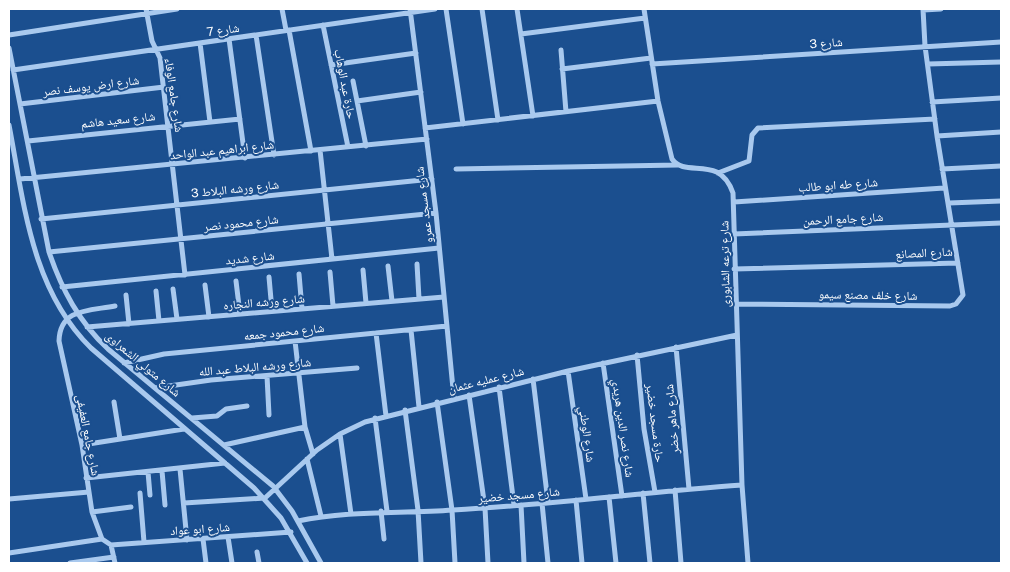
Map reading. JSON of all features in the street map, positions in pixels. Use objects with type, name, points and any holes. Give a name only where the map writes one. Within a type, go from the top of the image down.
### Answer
[{"type":"street","points":[[9,35],[147,11],[177,9]]},
{"type":"street","points":[[282,9],[288,30],[311,151]]},
{"type":"street","name":"شارع 7","points":[[13,70],[410,11],[435,9]]},
{"type":"street","points":[[446,9],[463,124]]},
{"type":"street","points":[[482,9],[498,120]]},
{"type":"street","points":[[517,9],[533,116]]},
{"type":"street","points":[[644,9],[658,101],[670,152],[674,162],[678,165]]},
{"type":"street","points":[[923,9],[941,9]]},
{"type":"street","name":"شارع المصانع","points":[[734,269],[958,263],[949,203],[944,188],[932,102],[925,46],[923,9]]},
{"type":"street","name":"شارع جامع الوفاء","points":[[147,11],[155,49],[160,58],[185,275]]},
{"type":"street","name":"شارع مسجد عمرو","points":[[410,11],[436,213],[454,399]]},
{"type":"street","points":[[521,34],[645,18]]},
{"type":"street","name":"حارة عبد الوهاب","points":[[323,25],[348,147]]},
{"type":"street","points":[[256,35],[274,155]]},
{"type":"street","points":[[229,39],[245,158]]},
{"type":"street","name":"شارع 3","points":[[562,69],[651,61],[1001,42]]},
{"type":"street","points":[[200,43],[210,122]]},
{"type":"street","name":"شارع متولي الشعراوى","points":[[9,48],[36,178],[41,219],[49,252],[62,287],[77,313],[86,327],[124,363],[275,489],[298,521],[321,563]]},
{"type":"street","points":[[560,50],[566,112]]},
{"type":"street","points":[[331,65],[416,54]]},
{"type":"street","points":[[928,64],[1001,62]]},
{"type":"street","points":[[353,81],[366,146]]},
{"type":"street","name":"شارع ارض يوسف نصر","points":[[20,104],[164,87]]},
{"type":"street","points":[[357,102],[421,92]]},
{"type":"street","points":[[932,102],[1001,98]]},
{"type":"street","points":[[425,128],[658,101]]},
{"type":"street","name":"شارع سعيد هاشم","points":[[28,141],[240,118]]},
{"type":"street","points":[[456,169],[678,165],[710,169],[718,173],[749,161],[752,135],[758,128],[935,119]]},
{"type":"street","name":"شارع متولي الشعراوى","points":[[9,125],[37,259],[51,292],[66,318],[91,348],[265,498],[291,532],[307,563]]},
{"type":"street","points":[[937,136],[1001,132]]},
{"type":"street","name":"شارع ابراهيم عبد الواحد","points":[[20,179],[426,139]]},
{"type":"street","points":[[320,150],[332,259]]},
{"type":"street","points":[[942,168],[1001,166]]},
{"type":"street","name":"شارع ترعه الشابورى","points":[[718,173],[730,185],[734,202],[734,269],[742,485],[748,563]]},
{"type":"street","name":"شارع ورشه البلاط 3","points":[[41,219],[432,179]]},
{"type":"street","name":"شارع طه ابو طالب","points":[[734,202],[944,188]]},
{"type":"street","points":[[949,203],[1001,202]]},
{"type":"street","name":"شارع محمود نصر","points":[[49,252],[436,213]]},
{"type":"street","name":"شارع جامع الرحمن","points":[[734,234],[1001,223]]},
{"type":"street","name":"شارع شديد","points":[[62,287],[439,248]]},
{"type":"street","name":"شارع خلف مصنع سيمو","points":[[736,304],[950,306],[956,304],[963,295],[958,263]]},
{"type":"street","points":[[417,264],[419,299]]},
{"type":"street","points":[[388,266],[392,301]]},
{"type":"street","points":[[363,270],[366,303]]},
{"type":"street","points":[[330,272],[333,306]]},
{"type":"street","points":[[299,274],[302,309]]},
{"type":"street","points":[[269,277],[272,311]]},
{"type":"street","points":[[236,281],[240,314]]},
{"type":"street","points":[[205,285],[209,317]]},
{"type":"street","points":[[173,288],[177,320]]},
{"type":"street","points":[[156,291],[160,321]]},
{"type":"street","points":[[126,295],[129,324]]},
{"type":"street","name":"شارع ورشه النجاره","points":[[86,327],[444,296]]},
{"type":"street","points":[[66,318],[77,313],[115,306]]},
{"type":"street","name":"شارع جامع العفيفى","points":[[66,318],[60,328],[59,341],[82,445],[92,512],[102,539]]},
{"type":"street","name":"شارع محمود جمعه","points":[[124,363],[164,354],[447,326]]},
{"type":"street","points":[[411,330],[419,407]]},
{"type":"street","points":[[376,333],[386,416]]},
{"type":"street","name":"شارع عمليه عثمان","points":[[265,498],[307,459],[340,434],[375,418],[637,355],[737,335]]},
{"type":"street","points":[[295,341],[304,427],[313,454]]},
{"type":"street","name":"شارع ماهر خضر","points":[[676,347],[689,489]]},
{"type":"street","name":"حارة مسجد خضير","points":[[637,355],[644,428],[655,492]]},
{"type":"street","name":"شارع نصر الدين هريدي","points":[[603,363],[622,496]]},
{"type":"street","name":"شارع ورشه البلاط عبد الله","points":[[155,388],[356,368]]},
{"type":"street","name":"شارع الوطني","points":[[568,371],[586,499]]},
{"type":"street","points":[[267,376],[268,415]]},
{"type":"street","points":[[533,379],[548,502]]},
{"type":"street","points":[[500,387],[514,505]]},
{"type":"street","points":[[469,395],[485,508],[488,563]]},
{"type":"street","points":[[114,402],[120,439]]},
{"type":"street","points":[[437,402],[452,510],[455,563]]},
{"type":"street","points":[[191,418],[217,416],[226,409],[247,406]]},
{"type":"street","points":[[405,410],[418,510],[420,563]]},
{"type":"street","points":[[375,418],[384,511],[384,539]]},
{"type":"street","points":[[224,445],[304,427]]},
{"type":"street","points":[[82,445],[184,428]]},
{"type":"street","points":[[340,434],[352,514]]},
{"type":"street","points":[[307,459],[321,516]]},
{"type":"street","points":[[86,478],[225,463]]},
{"type":"street","points":[[180,469],[187,540]]},
{"type":"street","points":[[162,471],[165,505]]},
{"type":"street","points":[[148,472],[150,495]]},
{"type":"street","name":"شارع مسجد خضير","points":[[298,521],[321,516],[384,511],[485,508],[742,485]]},
{"type":"street","points":[[675,490],[681,563]]},
{"type":"street","points":[[9,500],[89,492]]},
{"type":"street","points":[[140,493],[144,542]]},
{"type":"street","points":[[643,494],[650,563]]},
{"type":"street","points":[[609,497],[616,563]]},
{"type":"street","points":[[184,503],[265,498]]},
{"type":"street","points":[[576,500],[582,563]]},
{"type":"street","points":[[542,503],[548,563]]},
{"type":"street","points":[[522,505],[524,563]]},
{"type":"street","points":[[92,512],[131,508]]},
{"type":"street","name":"شارع ابو عواد","points":[[111,545],[291,532]]},
{"type":"street","points":[[228,537],[231,563]]},
{"type":"street","points":[[9,553],[102,539],[111,545],[115,563]]},
{"type":"street","points":[[203,539],[206,563]]},
{"type":"street","points":[[257,552],[259,563]]},
{"type":"street","points":[[70,563],[114,557]]}]
